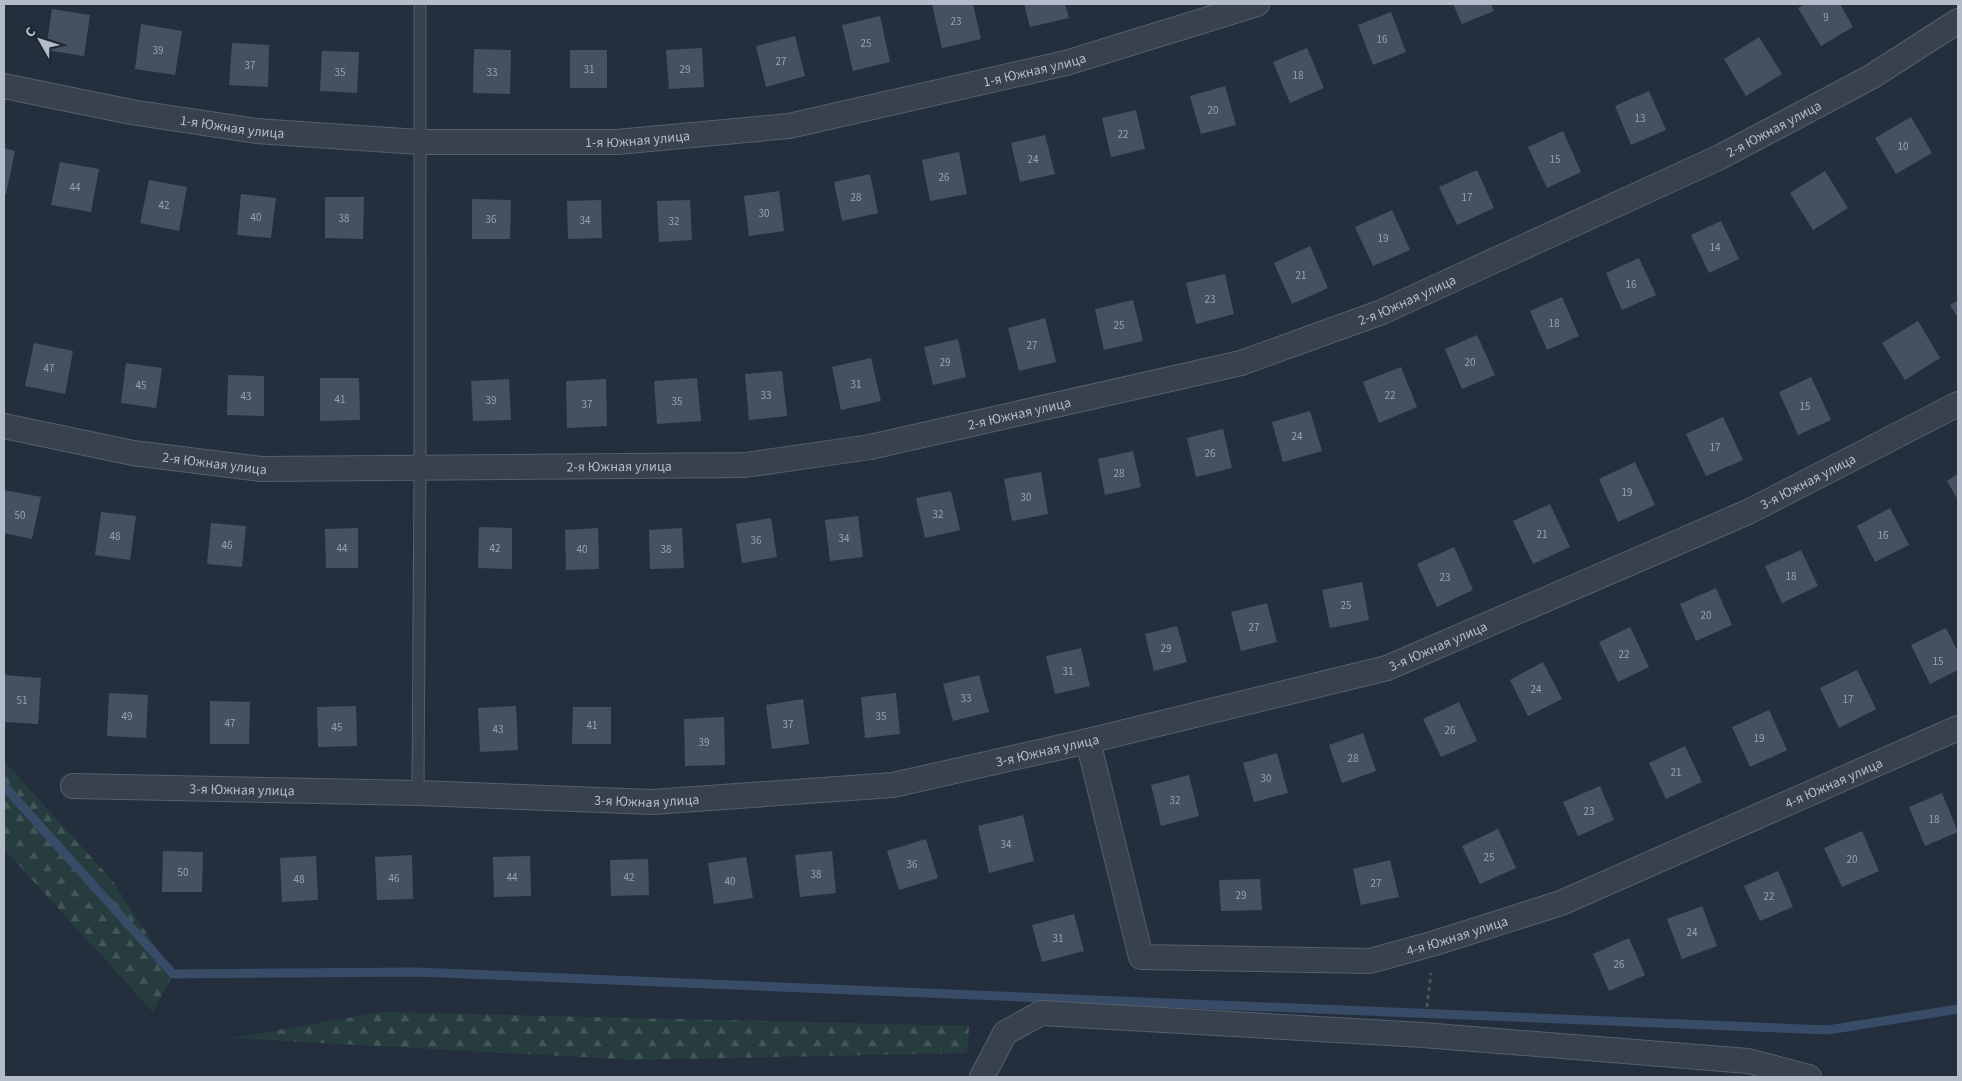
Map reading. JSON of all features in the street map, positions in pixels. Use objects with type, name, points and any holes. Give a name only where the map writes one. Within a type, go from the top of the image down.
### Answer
[{"type":"street","name":"1-я Южная улица","points":[[4,86],[131,112],[256,131],[419,142],[617,142],[789,126],[1066,63],[1257,4]]},
{"type":"street","name":"2-я Южная улица","points":[[4,426],[133,453],[261,470],[745,465],[870,447],[1241,363],[1382,312],[1720,157],[1871,77],[1958,21]]},
{"type":"street","name":"3-я Южная улица","points":[[73,786],[418,793],[653,802],[884,785],[1088,741],[1387,668],[1748,512],[1958,404]]},
{"type":"street","name":"4-я Южная улица","points":[[1088,741],[1141,957],[1370,961],[1560,903],[1958,728]]},
{"type":"street","points":[[983,1077],[1005,1033],[1041,1013],[1423,1035],[1748,1061],[1809,1077]]},
{"type":"lane","points":[[418,793],[420,4]]},
{"type":"path","points":[[1423,1035],[1434,943]]},
{"type":"green space","points":[[4,761],[112,880],[173,974],[153,1012],[4,849]]},
{"type":"green space","points":[[382,1012],[969,1026],[967,1053],[636,1060],[232,1038]]},
{"type":"building","points":[[932,4],[973,4],[981,39],[942,48]]},
{"type":"building","points":[[1024,4],[1065,4],[1069,18],[1030,27]]},
{"type":"building","points":[[1453,4],[1491,4],[1494,11],[1462,24]]},
{"type":"building","points":[[1805,4],[1840,4],[1853,27],[1821,46],[1798,8]]},
{"type":"building","points":[[52,9],[90,15],[84,56],[46,50]]},
{"type":"building","points":[[1391,12],[1406,52],[1373,65],[1358,25]]},
{"type":"building","points":[[880,16],[890,62],[853,71],[842,25]]},
{"type":"building","points":[[141,24],[182,31],[175,75],[135,69]]},
{"type":"building","points":[[795,36],[805,76],[766,87],[756,46]]},
{"type":"building","points":[[1759,37],[1782,74],[1746,96],[1724,59]]},
{"type":"building","points":[[232,43],[269,45],[268,87],[229,85]]},
{"type":"building","points":[[702,48],[704,87],[669,89],[666,50]]},
{"type":"building","points":[[1307,48],[1324,88],[1290,103],[1273,62]]},
{"type":"building","points":[[474,49],[511,50],[510,94],[473,93]]},
{"type":"building","points":[[570,50],[607,50],[607,88],[570,88]]},
{"type":"building","points":[[322,51],[359,52],[357,93],[320,91]]},
{"type":"building","points":[[1225,86],[1236,125],[1201,134],[1190,96]]},
{"type":"building","points":[[1649,91],[1666,130],[1631,145],[1615,106]]},
{"type":"building","points":[[1136,110],[1145,149],[1111,157],[1102,118]]},
{"type":"building","points":[[1911,117],[1932,153],[1896,174],[1875,138]]},
{"type":"building","points":[[1563,131],[1581,172],[1547,188],[1528,147]]},
{"type":"building","points":[[1045,135],[1055,174],[1020,182],[1011,143]]},
{"type":"building","points":[[4,148],[15,151],[6,194],[4,193]]},
{"type":"building","points":[[959,152],[967,194],[930,201],[922,160]]},
{"type":"building","points":[[60,162],[99,169],[91,212],[51,205]]},
{"type":"building","points":[[1477,170],[1494,208],[1457,225],[1439,187]]},
{"type":"building","points":[[1825,171],[1848,208],[1813,230],[1790,193]]},
{"type":"building","points":[[870,174],[878,213],[842,221],[834,182]]},
{"type":"building","points":[[149,180],[187,187],[179,231],[140,223]]},
{"type":"building","points":[[779,191],[784,231],[749,236],[744,196]]},
{"type":"building","points":[[241,194],[276,198],[271,238],[237,235]]},
{"type":"building","points":[[325,197],[364,197],[363,239],[325,238]]},
{"type":"building","points":[[472,199],[511,200],[510,239],[472,239]]},
{"type":"building","points":[[601,200],[602,238],[568,239],[567,201]]},
{"type":"building","points":[[690,200],[692,240],[659,242],[657,201]]},
{"type":"building","points":[[1392,210],[1410,250],[1373,266],[1355,227]]},
{"type":"building","points":[[1721,221],[1739,259],[1709,273],[1691,235]]},
{"type":"building","points":[[1310,246],[1328,288],[1292,304],[1274,263]]},
{"type":"building","points":[[1639,258],[1656,295],[1622,310],[1606,273]]},
{"type":"building","points":[[1225,274],[1234,314],[1196,324],[1186,283]]},
{"type":"building","points":[[1562,297],[1579,336],[1547,350],[1530,311]]},
{"type":"building","points":[[1133,300],[1143,341],[1104,350],[1095,309]]},
{"type":"building","points":[[1958,300],[1958,318],[1950,305]]},
{"type":"building","points":[[1045,318],[1056,362],[1019,371],[1008,328]]},
{"type":"building","points":[[1918,321],[1940,358],[1905,380],[1882,343]]},
{"type":"building","points":[[1477,335],[1495,375],[1462,389],[1445,349]]},
{"type":"building","points":[[958,339],[966,377],[933,385],[924,347]]},
{"type":"building","points":[[34,343],[73,351],[65,394],[25,386]]},
{"type":"building","points":[[871,358],[881,401],[841,410],[832,367]]},
{"type":"building","points":[[126,363],[162,368],[156,408],[121,403]]},
{"type":"building","points":[[1401,367],[1417,407],[1379,423],[1363,382]]},
{"type":"building","points":[[782,371],[787,416],[749,420],[745,374]]},
{"type":"building","points":[[228,375],[264,376],[264,416],[227,415]]},
{"type":"building","points":[[1811,377],[1831,420],[1798,435],[1779,392]]},
{"type":"building","points":[[320,378],[359,378],[360,420],[320,421]]},
{"type":"building","points":[[697,378],[701,421],[657,424],[654,381]]},
{"type":"building","points":[[509,379],[511,420],[473,421],[471,381]]},
{"type":"building","points":[[606,379],[607,426],[567,428],[566,381]]},
{"type":"building","points":[[1310,411],[1322,451],[1283,462],[1272,422]]},
{"type":"building","points":[[1723,417],[1743,460],[1706,476],[1686,434]]},
{"type":"building","points":[[1223,429],[1232,468],[1196,477],[1187,438]]},
{"type":"building","points":[[1133,451],[1141,487],[1105,495],[1098,459]]},
{"type":"building","points":[[1635,462],[1655,505],[1618,522],[1599,479]]},
{"type":"building","points":[[1041,472],[1048,514],[1012,521],[1004,479]]},
{"type":"building","points":[[1958,474],[1958,500],[1947,481]]},
{"type":"building","points":[[4,490],[41,497],[32,539],[4,533]]},
{"type":"building","points":[[951,491],[960,530],[925,538],[916,498]]},
{"type":"building","points":[[1550,504],[1570,547],[1533,564],[1513,521]]},
{"type":"building","points":[[1890,508],[1909,545],[1875,562],[1857,526]]},
{"type":"building","points":[[101,512],[136,516],[130,560],[95,555]]},
{"type":"building","points":[[858,516],[863,557],[830,561],[825,520]]},
{"type":"building","points":[[771,518],[777,557],[742,563],[736,524]]},
{"type":"building","points":[[211,523],[246,526],[242,567],[207,564]]},
{"type":"building","points":[[479,527],[512,528],[512,569],[478,568]]},
{"type":"building","points":[[358,528],[358,568],[326,568],[325,529]]},
{"type":"building","points":[[598,528],[599,569],[566,570],[565,530]]},
{"type":"building","points":[[682,528],[684,568],[650,569],[649,530]]},
{"type":"building","points":[[1454,547],[1473,590],[1437,607],[1417,564]]},
{"type":"building","points":[[1801,550],[1818,586],[1782,603],[1765,566]]},
{"type":"building","points":[[1362,582],[1369,620],[1330,628],[1322,590]]},
{"type":"building","points":[[1716,588],[1732,625],[1696,641],[1680,604]]},
{"type":"building","points":[[1267,603],[1277,642],[1241,651],[1231,612]]},
{"type":"building","points":[[1177,626],[1187,662],[1154,671],[1145,634]]},
{"type":"building","points":[[1630,627],[1649,667],[1618,682],[1599,642]]},
{"type":"building","points":[[1946,628],[1958,652],[1958,670],[1930,684],[1911,645]]},
{"type":"building","points":[[1081,648],[1090,686],[1055,694],[1046,656]]},
{"type":"building","points":[[1543,662],[1562,699],[1528,716],[1510,680]]},
{"type":"building","points":[[1857,670],[1876,709],[1839,728],[1820,688]]},
{"type":"building","points":[[4,675],[41,678],[38,724],[4,722]]},
{"type":"building","points":[[979,675],[989,712],[953,721],[943,684]]},
{"type":"building","points":[[109,693],[148,695],[146,738],[107,736]]},
{"type":"building","points":[[896,693],[900,734],[865,738],[861,697]]},
{"type":"building","points":[[803,699],[809,744],[772,749],[766,705]]},
{"type":"building","points":[[210,701],[250,702],[249,744],[210,744]]},
{"type":"building","points":[[1459,702],[1477,741],[1441,757],[1423,719]]},
{"type":"building","points":[[356,706],[357,746],[318,747],[317,707]]},
{"type":"building","points":[[516,706],[518,750],[480,752],[478,708]]},
{"type":"building","points":[[573,707],[611,707],[611,744],[572,744]]},
{"type":"building","points":[[1769,710],[1787,750],[1750,767],[1732,727]]},
{"type":"building","points":[[724,717],[725,765],[685,766],[684,719]]},
{"type":"building","points":[[1363,733],[1376,771],[1342,783],[1329,745]]},
{"type":"building","points":[[1685,746],[1702,782],[1666,799],[1649,763]]},
{"type":"building","points":[[1277,753],[1288,793],[1254,802],[1243,763]]},
{"type":"building","points":[[1189,775],[1199,816],[1161,826],[1151,785]]},
{"type":"building","points":[[1600,786],[1614,820],[1578,836],[1563,802]]},
{"type":"building","points":[[1942,793],[1958,832],[1925,846],[1909,807]]},
{"type":"building","points":[[1023,815],[1034,861],[989,873],[978,826]]},
{"type":"building","points":[[1498,829],[1516,868],[1480,884],[1462,846]]},
{"type":"building","points":[[1862,831],[1879,871],[1842,887],[1824,848]]},
{"type":"building","points":[[926,839],[938,878],[899,890],[887,851]]},
{"type":"building","points":[[163,851],[203,852],[202,892],[162,892]]},
{"type":"building","points":[[832,851],[836,893],[800,897],[795,855]]},
{"type":"building","points":[[412,855],[413,899],[377,900],[375,857]]},
{"type":"building","points":[[316,856],[318,900],[282,902],[280,858]]},
{"type":"building","points":[[530,856],[531,896],[494,897],[493,857]]},
{"type":"building","points":[[746,857],[753,898],[714,904],[708,863]]},
{"type":"building","points":[[648,859],[649,895],[611,896],[610,860]]},
{"type":"building","points":[[1390,860],[1399,897],[1361,905],[1353,869]]},
{"type":"building","points":[[1778,871],[1793,907],[1760,921],[1744,886]]},
{"type":"building","points":[[1260,879],[1262,910],[1221,911],[1219,880]]},
{"type":"building","points":[[1702,906],[1717,946],[1682,959],[1667,919]]},
{"type":"building","points":[[1074,914],[1084,951],[1042,962],[1032,925]]},
{"type":"building","points":[[1629,938],[1645,975],[1609,991],[1593,954]]},
{"type":"waterway","points":[[4,786],[173,974],[416,972],[1828,1030],[1958,1009]]}]
